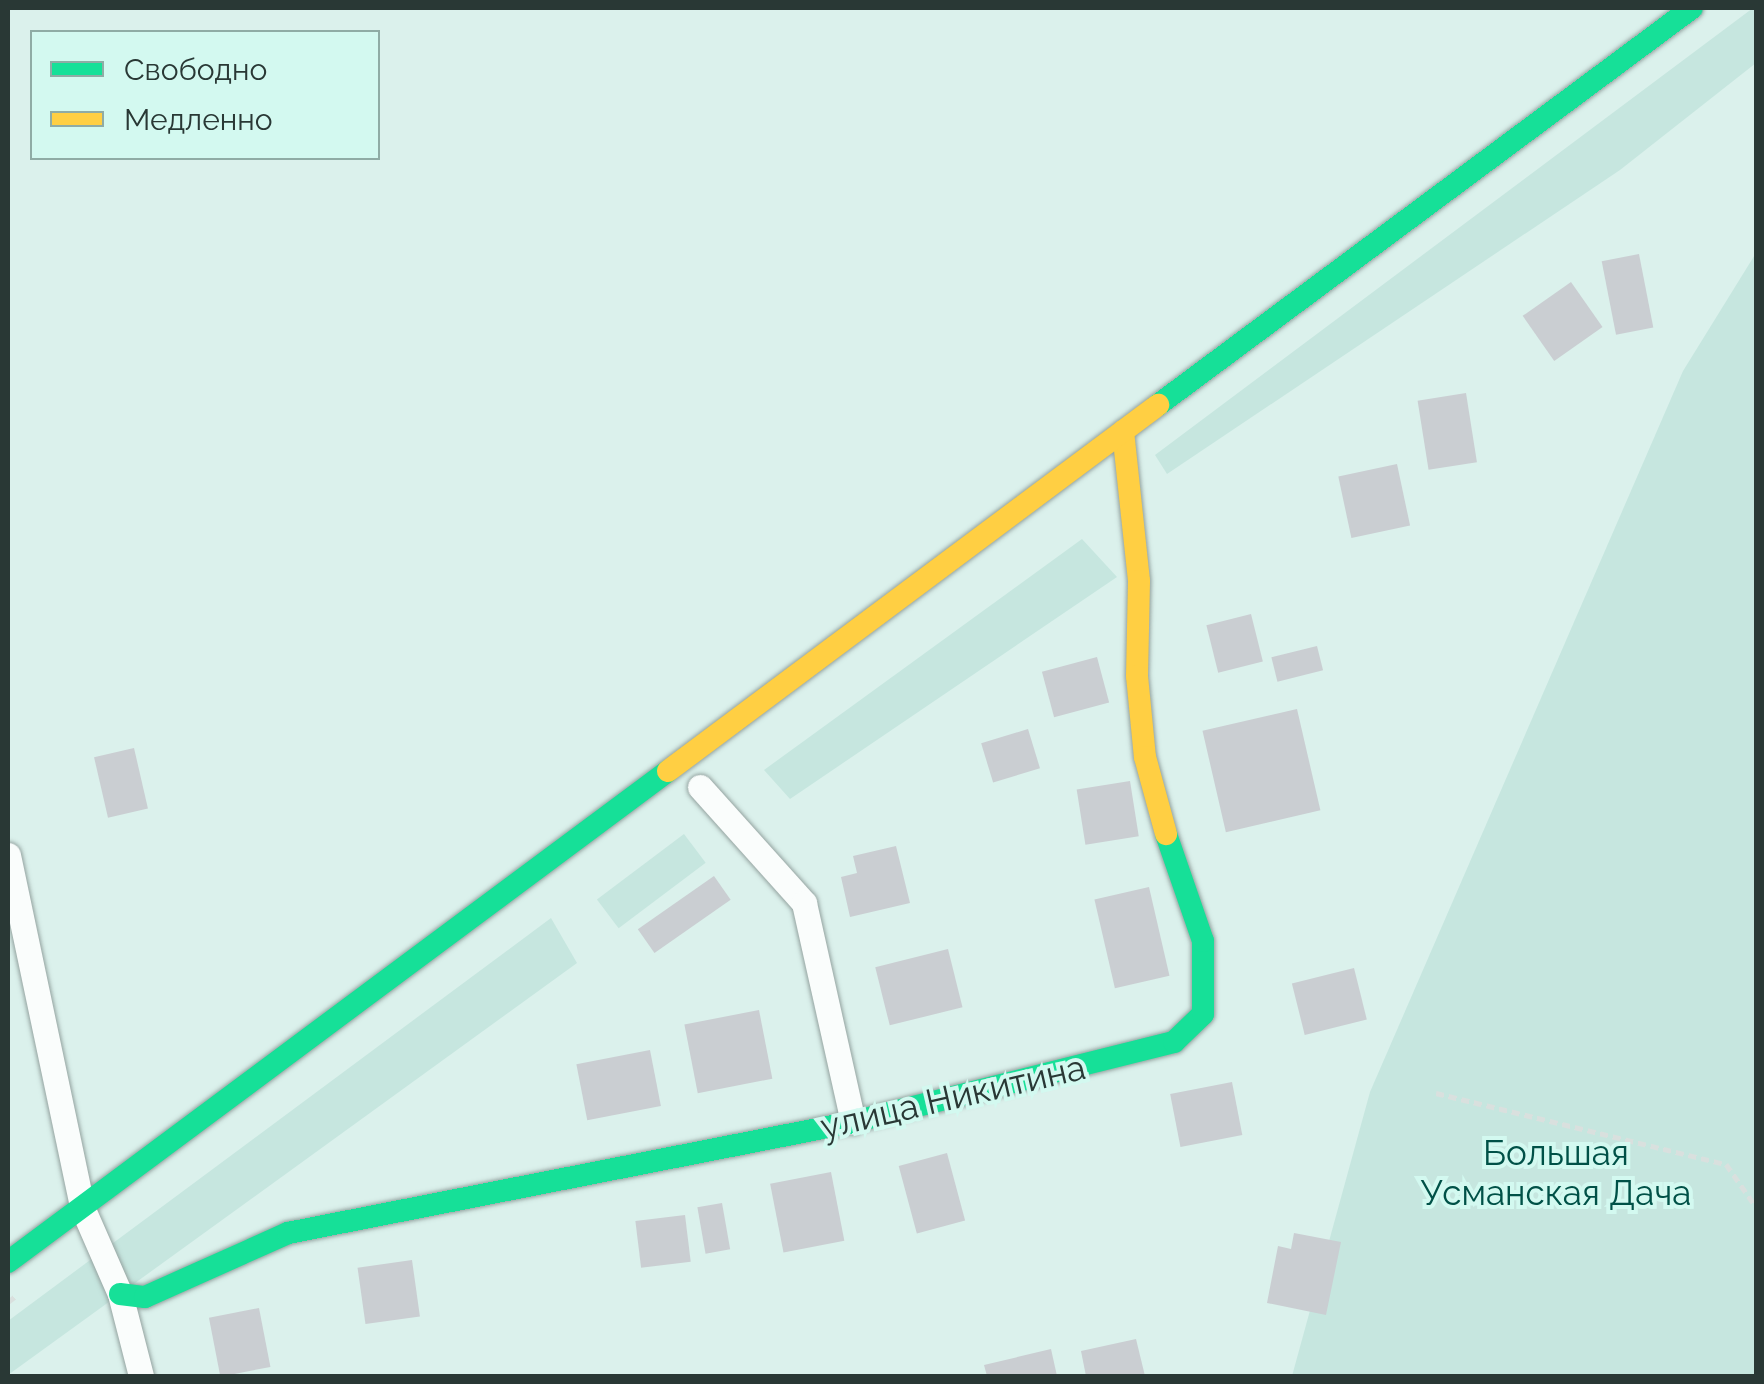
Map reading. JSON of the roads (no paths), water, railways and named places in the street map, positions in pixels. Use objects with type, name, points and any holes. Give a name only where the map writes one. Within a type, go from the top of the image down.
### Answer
[{"type":"street","points":[[8,1262],[1692,8]]},
{"type":"street","name":"улица Никитина","points":[[120,1294],[145,1297],[288,1233],[853,1122],[1174,1042],[1203,1014],[1203,942],[1145,757],[1138,676],[1139,580],[1124,431]]},
{"type":"street","points":[[700,787],[804,902],[853,1122]]},
{"type":"street","points":[[8,855],[82,1206],[120,1294],[141,1376]]},
{"type":"park label","name":"Большая Усманская Дача","points":[[1556,1173]]}]
